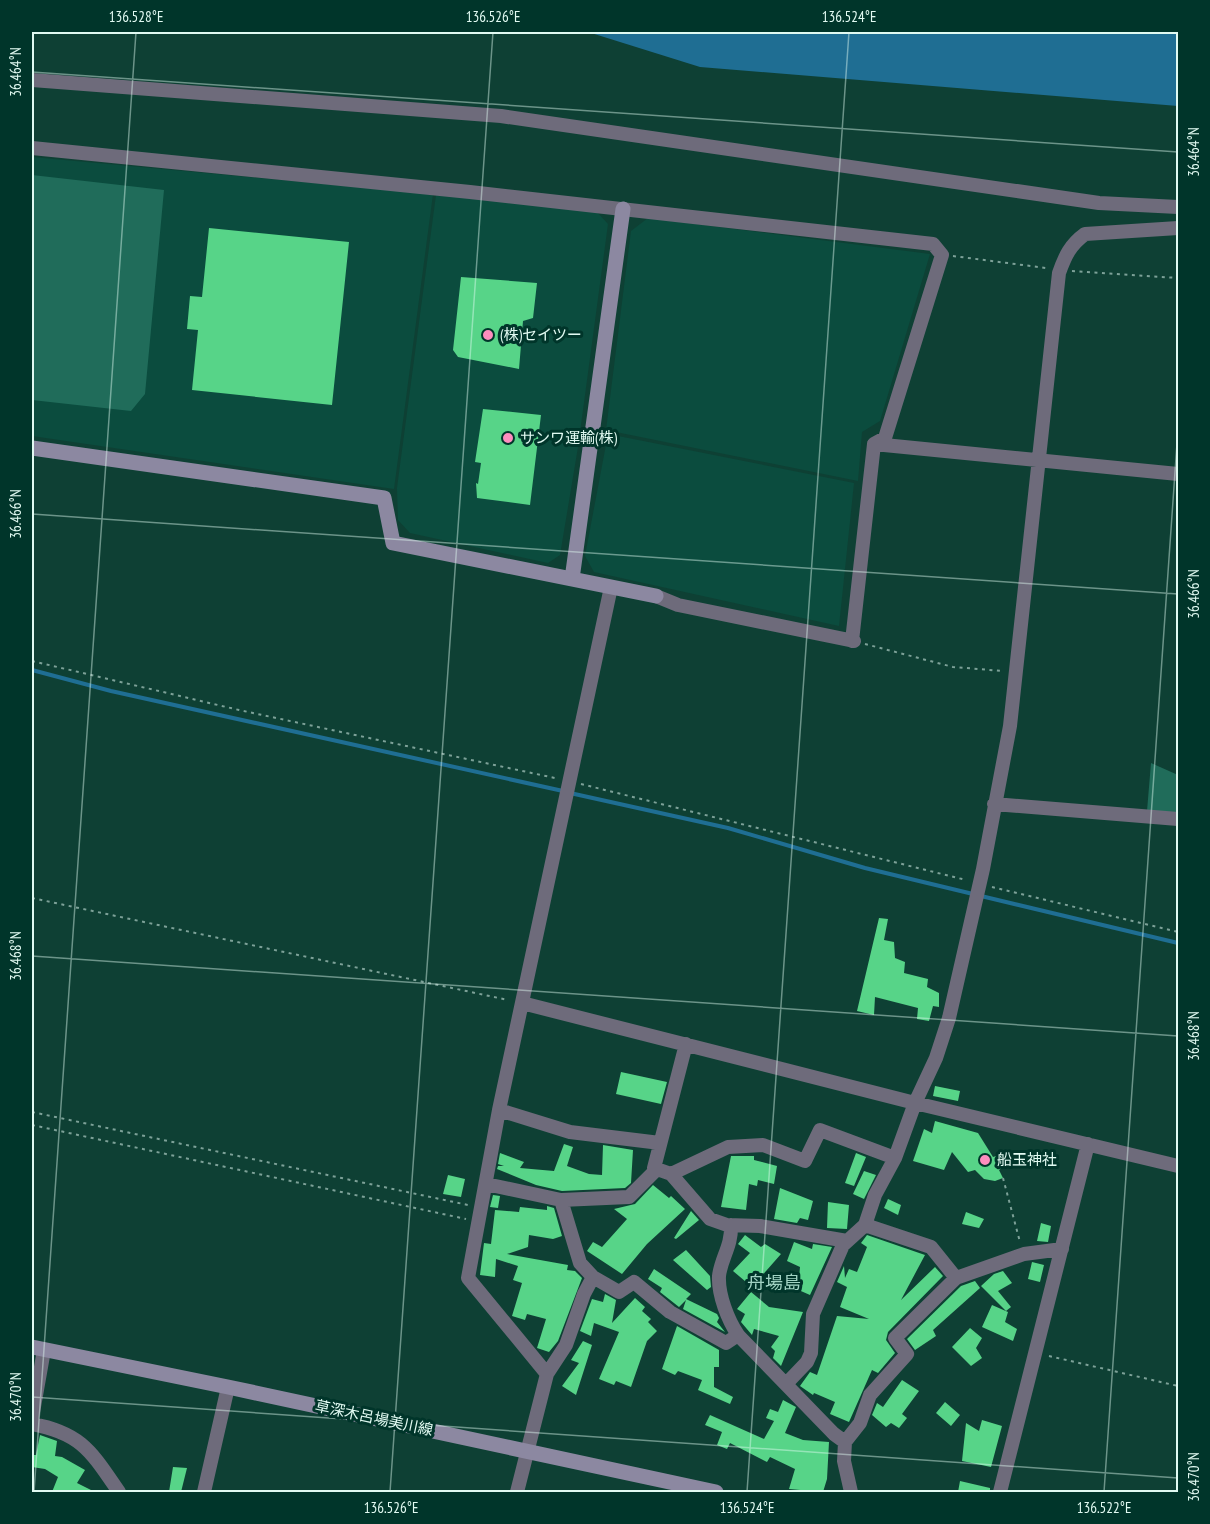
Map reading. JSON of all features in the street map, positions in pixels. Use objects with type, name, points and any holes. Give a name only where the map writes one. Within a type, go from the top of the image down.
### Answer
[{"type":"street","points":[[32,80],[501,116],[1099,202],[1179,207]]},
{"type":"street","points":[[32,148],[623,209],[933,244],[942,255],[885,438],[874,444]]},
{"type":"street","points":[[572,579],[623,209]]},
{"type":"street","points":[[786,1384],[807,1362],[811,1353],[813,1314],[847,1240],[865,1225],[875,1195],[894,1158],[915,1103],[936,1058],[949,1018],[978,891],[1010,726],[1018,672],[1060,270],[1066,253],[1073,243],[1085,234],[1179,228]]},
{"type":"street","points":[[874,444],[1179,474]]},
{"type":"street","points":[[32,448],[384,498],[393,543],[656,596],[678,605],[853,641],[874,444]]},
{"type":"street","points":[[547,1374],[468,1278],[499,1110],[611,587]]},
{"type":"street","points":[[994,804],[1179,819]]},
{"type":"street","points":[[522,1003],[915,1103],[1179,1166]]},
{"type":"street","points":[[686,1044],[654,1168],[670,1174],[710,1219],[731,1225],[760,1226],[847,1240]]},
{"type":"street","points":[[499,1110],[570,1132],[660,1143]]},
{"type":"street","points":[[670,1174],[728,1147],[763,1145],[805,1161],[820,1130],[894,1158]]},
{"type":"street","points":[[1000,1492],[1037,1354],[1088,1144]]},
{"type":"street","points":[[486,1184],[561,1200],[630,1197],[657,1169]]},
{"type":"street","points":[[561,1200],[580,1263],[593,1277],[619,1292],[634,1282],[670,1312],[726,1343],[738,1335]]},
{"type":"street","points":[[731,1225],[732,1241],[719,1276],[730,1322],[738,1335],[834,1434],[845,1442]]},
{"type":"street","points":[[865,1225],[931,1247],[956,1278]]},
{"type":"street","points":[[851,1492],[844,1461],[845,1442],[860,1423],[870,1395],[907,1354],[895,1338],[956,1278],[1024,1254],[1062,1249]]},
{"type":"street","points":[[517,1492],[547,1374],[566,1345],[584,1294],[593,1277]]},
{"type":"street","points":[[32,1418],[38,1348]]},
{"type":"street","name":"草深木呂場美川線","points":[[38,1348],[716,1492]]},
{"type":"street","points":[[204,1492],[228,1387]]},
{"type":"street","points":[[32,1424],[57,1428],[89,1450],[119,1492]]},
{"type":"path","points":[[942,255],[1060,270],[1179,278]]},
{"type":"path","points":[[853,641],[953,667],[1018,672]]},
{"type":"path","points":[[32,661],[308,726],[570,781],[978,891],[1179,932]]},
{"type":"path","points":[[32,898],[522,1003]]},
{"type":"path","points":[[32,1112],[479,1214]]},
{"type":"path","points":[[32,1125],[479,1214]]},
{"type":"path","points":[[1003,1178],[1024,1254]]},
{"type":"path","points":[[1037,1354],[1179,1386]]},
{"type":"shaded area","points":[[32,157],[433,194],[394,489],[32,436]]},
{"type":"shaded area","points":[[32,175],[164,190],[145,394],[131,411],[32,400]]},
{"type":"shaded area","points":[[436,195],[596,211],[608,224],[578,447],[560,555],[548,563],[410,533],[398,520],[397,488]]},
{"type":"shaded area","points":[[648,218],[930,254],[880,421],[862,432],[858,481],[606,430],[631,231]]},
{"type":"shaded area","points":[[608,434],[854,483],[839,626],[594,572],[585,556]]},
{"type":"shaded area","points":[[1151,763],[1178,775],[1178,813],[1147,811]]},
{"type":"water","points":[[588,32],[1178,32],[1178,106],[700,67]]},
{"type":"building","points":[[209,228],[349,242],[332,405],[192,390],[198,330],[187,329],[190,296],[202,297]]},
{"type":"building","name":"(株)セイツー","points":[[461,277],[537,283],[533,318],[523,321],[519,369],[458,357],[453,350]]},
{"type":"building","name":"サンワ運輸(株)","points":[[483,409],[541,415],[530,505],[477,498],[476,483],[478,484],[481,463],[475,462]]},
{"type":"building","points":[[879,918],[888,919],[884,940],[894,942],[895,958],[905,962],[904,973],[928,979],[927,987],[939,993],[939,1007],[933,1006],[929,1021],[917,1019],[918,1008],[875,997],[874,1015],[857,1011]]},
{"type":"building","points":[[621,1072],[667,1082],[661,1104],[616,1094]]},
{"type":"building","points":[[935,1086],[960,1091],[958,1101],[933,1096]]},
{"type":"building","points":[[935,1121],[978,1133],[993,1157],[1000,1155],[1006,1165],[999,1170],[1003,1178],[995,1181],[984,1179],[975,1170],[968,1172],[952,1152],[944,1170],[913,1161],[924,1129],[932,1133]]},
{"type":"building","points":[[564,1144],[573,1147],[567,1166],[589,1174],[602,1175],[603,1145],[633,1150],[631,1183],[625,1188],[562,1191],[536,1185],[497,1169],[498,1166],[504,1166],[498,1164],[500,1153],[524,1162],[520,1168],[554,1171]]},
{"type":"building","points":[[856,1153],[866,1157],[854,1186],[845,1183]]},
{"type":"building","points":[[731,1156],[754,1156],[754,1160],[777,1166],[774,1184],[758,1180],[757,1186],[749,1184],[746,1210],[721,1207]]},
{"type":"building","points":[[864,1171],[876,1175],[864,1199],[853,1194]]},
{"type":"building","points":[[448,1175],[465,1179],[461,1197],[443,1194]]},
{"type":"building","points":[[653,1185],[669,1198],[671,1196],[685,1209],[647,1244],[622,1274],[587,1251],[593,1242],[602,1247],[627,1219],[614,1209],[635,1204]]},
{"type":"building","points":[[780,1188],[813,1201],[808,1220],[800,1218],[797,1223],[774,1219]]},
{"type":"building","points":[[493,1195],[500,1196],[498,1208],[490,1207]]},
{"type":"building","points":[[888,1199],[901,1205],[898,1215],[884,1208]]},
{"type":"building","points":[[828,1202],[849,1205],[847,1229],[827,1228]]},
{"type":"building","points":[[547,1206],[554,1208],[562,1236],[553,1239],[529,1235],[528,1247],[507,1254],[568,1265],[567,1270],[575,1271],[582,1278],[558,1341],[549,1352],[537,1348],[546,1319],[527,1314],[525,1320],[512,1316],[522,1283],[513,1280],[518,1266],[496,1259],[495,1277],[480,1275],[484,1243],[491,1244],[495,1210],[519,1212],[520,1207],[547,1210]]},
{"type":"building","points":[[691,1211],[699,1220],[676,1239],[674,1238]]},
{"type":"building","points":[[966,1212],[984,1219],[979,1228],[962,1224]]},
{"type":"building","points":[[1041,1223],[1051,1226],[1048,1242],[1037,1241]]},
{"type":"building","points":[[745,1235],[761,1247],[765,1244],[781,1254],[752,1287],[733,1271],[750,1253],[738,1244]]},
{"type":"building","points":[[867,1235],[925,1255],[901,1300],[935,1267],[943,1276],[888,1332],[886,1340],[895,1353],[878,1373],[872,1370],[849,1422],[830,1414],[835,1402],[814,1393],[813,1395],[800,1386],[810,1372],[817,1375],[837,1316],[869,1319],[840,1307],[847,1287],[837,1282],[844,1266],[845,1278],[849,1269],[857,1272],[867,1247],[861,1243]]},
{"type":"building","points":[[794,1242],[812,1249],[813,1244],[832,1247],[810,1295],[794,1288],[799,1278],[800,1267],[787,1261]]},
{"type":"building","points":[[686,1250],[710,1276],[711,1287],[707,1290],[673,1260]]},
{"type":"building","points":[[1032,1262],[1044,1265],[1040,1282],[1028,1279]]},
{"type":"building","points":[[654,1269],[691,1294],[686,1299],[717,1314],[719,1318],[717,1322],[725,1332],[683,1309],[686,1300],[679,1307],[660,1292],[662,1288],[648,1279]]},
{"type":"building","points":[[1003,1271],[1012,1283],[998,1291],[1011,1307],[1006,1311],[981,1286],[994,1274]]},
{"type":"building","points":[[975,1281],[980,1288],[933,1330],[936,1336],[915,1350],[907,1339],[961,1286]]},
{"type":"building","points":[[751,1292],[769,1307],[803,1312],[781,1366],[773,1358],[775,1351],[771,1347],[779,1336],[754,1329],[752,1335],[741,1322],[745,1314],[737,1309]]},
{"type":"building","points":[[605,1294],[616,1300],[612,1323],[635,1298],[645,1307],[642,1311],[651,1319],[648,1322],[657,1331],[647,1341],[631,1387],[616,1381],[614,1385],[599,1379],[619,1332],[594,1323],[591,1336],[580,1331],[592,1299],[603,1302]]},
{"type":"building","points":[[992,1305],[1008,1312],[1005,1322],[1017,1329],[1013,1341],[982,1327]]},
{"type":"building","points":[[677,1326],[719,1350],[719,1367],[714,1367],[714,1387],[733,1397],[730,1404],[698,1390],[702,1380],[678,1371],[675,1375],[662,1369]]},
{"type":"building","points":[[970,1328],[982,1338],[976,1348],[982,1358],[971,1366],[952,1347]]},
{"type":"building","points":[[583,1341],[592,1345],[576,1395],[562,1386],[579,1363],[571,1360]]},
{"type":"building","points":[[902,1380],[919,1391],[902,1414],[907,1418],[899,1428],[891,1423],[886,1427],[872,1415],[877,1403],[883,1407]]},
{"type":"building","points":[[783,1400],[796,1407],[785,1433],[803,1440],[829,1442],[827,1479],[823,1492],[789,1489],[795,1469],[770,1457],[767,1462],[730,1443],[727,1449],[717,1445],[722,1432],[705,1425],[710,1415],[764,1439],[774,1421],[766,1418],[770,1409],[778,1412]]},
{"type":"building","points":[[945,1402],[960,1415],[951,1426],[936,1413]]},
{"type":"building","points":[[982,1420],[1002,1426],[991,1467],[962,1461],[966,1423],[979,1431]]},
{"type":"building","points":[[40,1435],[57,1441],[55,1456],[62,1457],[85,1470],[77,1483],[95,1492],[52,1492],[58,1477],[45,1469],[32,1467],[32,1455],[36,1455]]},
{"type":"building","points":[[173,1467],[187,1468],[181,1492],[169,1492]]},
{"type":"building","points":[[960,1481],[990,1488],[990,1492],[958,1492]]},
{"type":"waterway","points":[[32,670],[111,691],[563,791]]},
{"type":"waterway","points":[[570,793],[728,828],[865,868],[973,894]]},
{"type":"waterway","points":[[981,896],[1178,943]]},
{"type":"place","name":"(株)セイツー","points":[[488,335]]},
{"type":"place","name":"サンワ運輸(株)","points":[[508,438]]},
{"type":"place","name":"船玉神社","points":[[985,1160]]},
{"type":"district","name":"舟場島","points":[[774,1283]]}]
